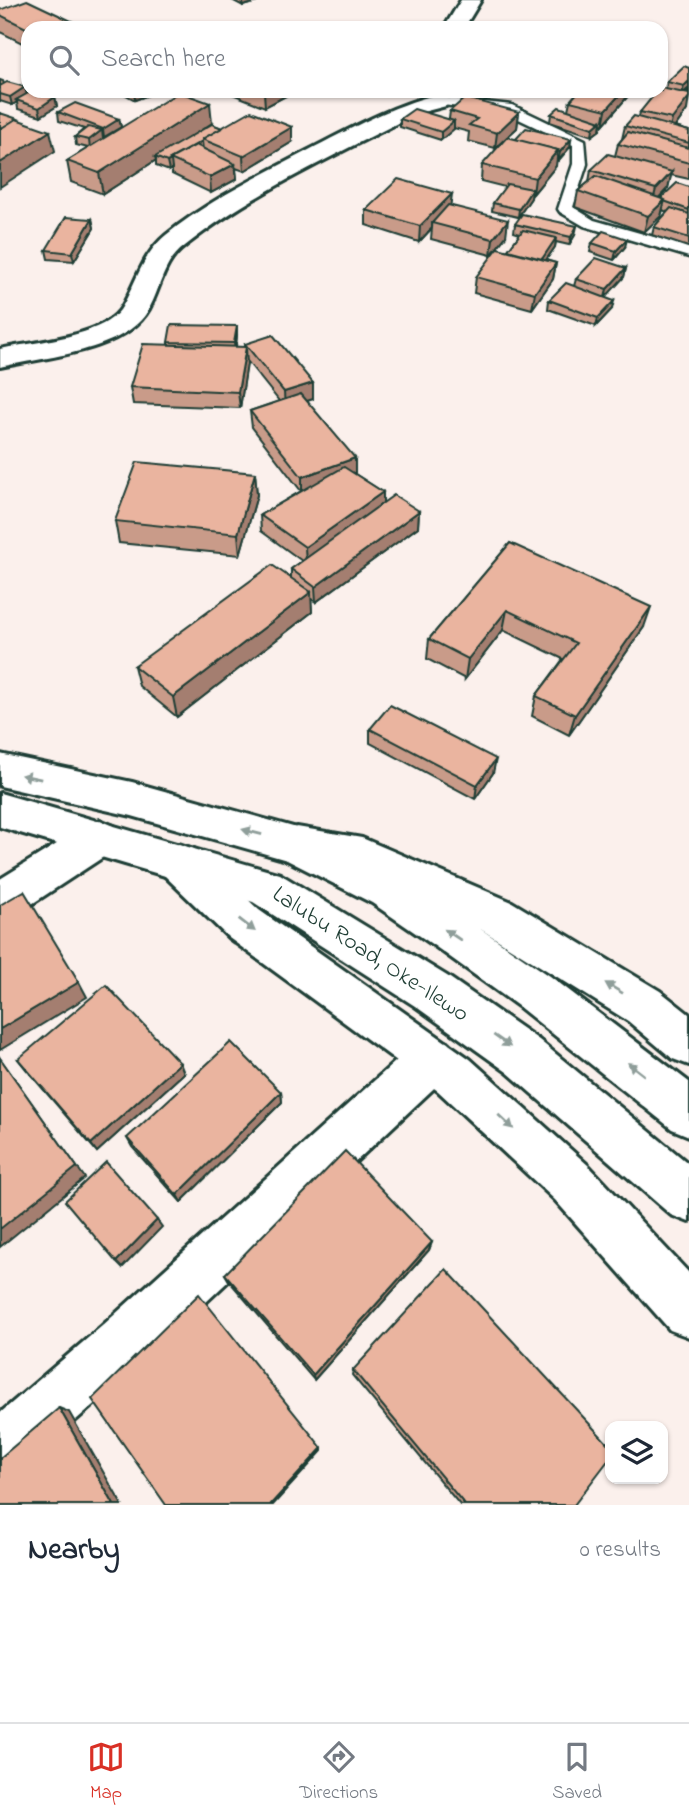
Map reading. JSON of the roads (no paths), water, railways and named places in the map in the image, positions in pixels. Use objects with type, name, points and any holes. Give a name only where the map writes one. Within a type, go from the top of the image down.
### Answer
[{"type":"main road","points":[[458,21],[471,0]]},
{"type":"main road","points":[[0,358],[98,337],[123,324],[135,309],[152,267],[173,242],[232,200],[428,98]]},
{"type":"main road","points":[[0,770],[132,799],[297,845],[362,856],[497,916],[644,1006],[689,1042]]},
{"type":"main road","name":"Lalubu Road, Oke-Ilewo","points":[[0,810],[265,887],[431,991],[523,1056],[635,1147],[689,1197]]},
{"type":"main road","points":[[0,902],[100,838]]},
{"type":"main road","points":[[297,845],[387,890],[451,933],[534,991],[689,1112]]},
{"type":"main road","points":[[179,862],[244,924],[454,1075],[572,1183],[689,1311]]},
{"type":"main road","points":[[0,1448],[131,1336],[432,1059]]},
{"type":"lane","points":[[444,98],[507,108],[580,143],[580,164],[565,209],[589,223],[689,252]]}]
